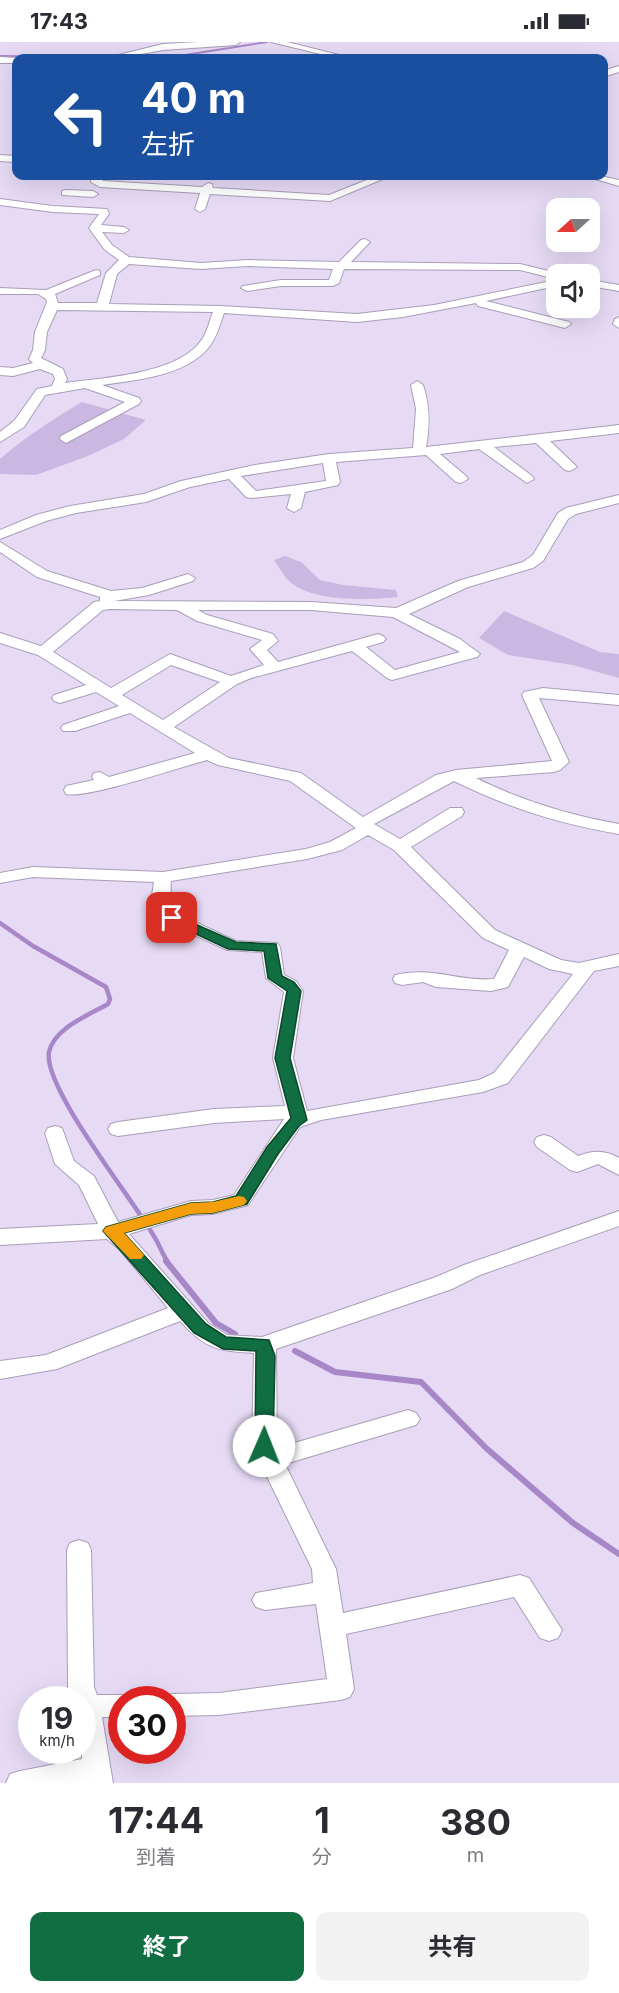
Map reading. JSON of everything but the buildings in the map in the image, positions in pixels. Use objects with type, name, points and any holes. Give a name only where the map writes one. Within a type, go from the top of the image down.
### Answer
[{"type":"street","points":[[130,54],[164,47],[236,42]]},
{"type":"street","points":[[275,42],[328,54]]},
{"type":"street","points":[[312,54],[318,52]]},
{"type":"street","points":[[71,210],[93,194],[98,180],[330,198],[375,180]]},
{"type":"street","points":[[200,209],[207,189]]},
{"type":"street","points":[[66,193],[93,194]]},
{"type":"street","points":[[3,200],[26,207],[103,211],[104,214],[94,228]]},
{"type":"street","points":[[18,215],[26,207]]},
{"type":"street","points":[[94,228],[124,230]]},
{"type":"street","points":[[94,228],[108,247],[126,260],[201,266],[248,263],[520,267],[546,274]]},
{"type":"street","points":[[234,310],[247,282],[333,283],[342,265],[364,242]]},
{"type":"street","points":[[102,307],[112,273],[126,260]]},
{"type":"street","points":[[0,291],[42,292],[73,285],[96,273]]},
{"type":"street","points":[[42,292],[50,278]]},
{"type":"street","points":[[54,306],[220,309],[357,318],[378,317],[546,284]]},
{"type":"street","points":[[600,285],[619,288]]},
{"type":"street","points":[[42,292],[52,297],[54,306],[40,334],[42,347],[35,359],[41,365],[59,372],[61,379],[57,388]]},
{"type":"street","points":[[479,299],[482,304],[565,324]]},
{"type":"street","points":[[0,438],[19,424],[41,392],[139,375],[192,358],[206,345],[220,309]]},
{"type":"street","points":[[0,371],[13,372],[41,365]]},
{"type":"street","points":[[66,439],[135,401],[84,383]]},
{"type":"street","points":[[417,385],[422,398],[424,450]]},
{"type":"street","points":[[0,422],[19,424]]},
{"type":"street","points":[[0,536],[41,518],[75,509],[146,498],[186,484],[232,474],[329,458],[482,445],[619,429]]},
{"type":"street","points":[[539,438],[570,467]]},
{"type":"street","points":[[482,445],[527,478]]},
{"type":"street","points":[[424,450],[461,479]]},
{"type":"street","points":[[232,474],[251,494],[298,489],[333,482],[329,458]]},
{"type":"street","points":[[294,508],[298,489]]},
{"type":"street","points":[[0,546],[42,574],[107,600],[182,606],[311,606],[397,613],[463,584],[528,565],[538,558],[563,516],[571,511],[619,499]]},
{"type":"street","points":[[44,652],[107,600],[144,592],[188,578]]},
{"type":"street","points":[[182,606],[189,613],[202,618],[268,637],[270,641],[258,649],[274,667]]},
{"type":"street","points":[[354,645],[392,675],[472,654],[458,642],[408,621],[397,613]]},
{"type":"street","points":[[0,638],[44,652],[163,727],[224,762],[294,777],[365,826],[400,846],[489,934],[556,965],[579,969],[619,960]]},
{"type":"street","points":[[163,727],[232,681],[274,667],[378,639]]},
{"type":"street","points":[[60,698],[106,690],[170,659],[232,681]]},
{"type":"street","points":[[0,878],[33,872],[163,877],[307,854],[336,846],[442,779],[456,775],[554,767],[561,762],[530,694],[543,693],[619,700]]},
{"type":"street","points":[[69,728],[133,707]]},
{"type":"street","points":[[72,790],[209,754]]},
{"type":"street","points":[[456,775],[505,799],[568,820],[619,830]]},
{"type":"street","points":[[400,846],[456,812]]},
{"type":"street","points":[[163,877],[161,896],[164,908],[172,918],[233,946],[271,947],[275,978],[289,985],[294,991],[283,1058],[298,1116]]},
{"type":"street","points":[[402,979],[426,976],[436,981],[491,985],[501,983],[520,948]]},
{"type":"street","points":[[118,1129],[214,1116],[319,1114],[483,1086],[501,1078],[588,967]]},
{"type":"street","points":[[0,1237],[112,1231],[191,1208],[213,1208],[241,1200],[272,1150],[298,1116]]},
{"type":"street","points":[[55,1133],[65,1164],[87,1180],[112,1231],[128,1245],[200,1329],[223,1343],[263,1345],[432,1287],[472,1270],[619,1218]]},
{"type":"street","points":[[544,1143],[577,1165],[595,1156],[602,1157],[619,1168]]},
{"type":"street","points":[[0,1370],[49,1362],[183,1311]]},
{"type":"street","points":[[186,1705],[219,1704],[341,1689],[324,1569],[264,1446],[266,1356],[263,1345]]},
{"type":"street","points":[[270,1459],[408,1419]]},
{"type":"street","points":[[78,1550],[81,1686]]},
{"type":"street","points":[[332,1626],[520,1585],[549,1630]]},
{"type":"street","points":[[265,1600],[328,1592]]},
{"type":"street","points":[[20,1783],[98,1776]]},
{"type":"shaded area","points":[[82,402],[146,420],[124,439],[88,456],[36,475],[0,474],[0,459],[19,443]]},
{"type":"shaded area","points":[[285,556],[301,562],[320,580],[343,585],[396,590],[398,597],[356,599],[311,593],[288,580],[274,560]]},
{"type":"shaded area","points":[[504,611],[600,652],[619,654],[619,678],[573,665],[508,655],[479,638]]},
{"type":"waterway","points":[[191,54],[267,42]]},
{"type":"waterway","points":[[0,56],[12,56]]},
{"type":"waterway","points":[[0,923],[33,946],[106,987],[110,999],[108,1004],[73,1023],[52,1043],[49,1052],[51,1069],[74,1117],[145,1221],[168,1262]]},
{"type":"waterway","points":[[166,1261],[216,1323],[235,1334]]},
{"type":"waterway","points":[[295,1351],[335,1372],[421,1382],[486,1448],[573,1523],[619,1554]]},
{"type":"slow traffic","points":[[136,1255],[112,1231],[191,1208],[213,1208],[239,1201]]},
{"type":"route","points":[[172,918],[233,946],[271,947],[275,978],[289,985],[294,991],[283,1058],[299,1120],[293,1122],[272,1150],[241,1200],[213,1208],[191,1208],[112,1231],[128,1245],[162,1288],[200,1329],[223,1343],[263,1345],[266,1356],[264,1446]]}]
